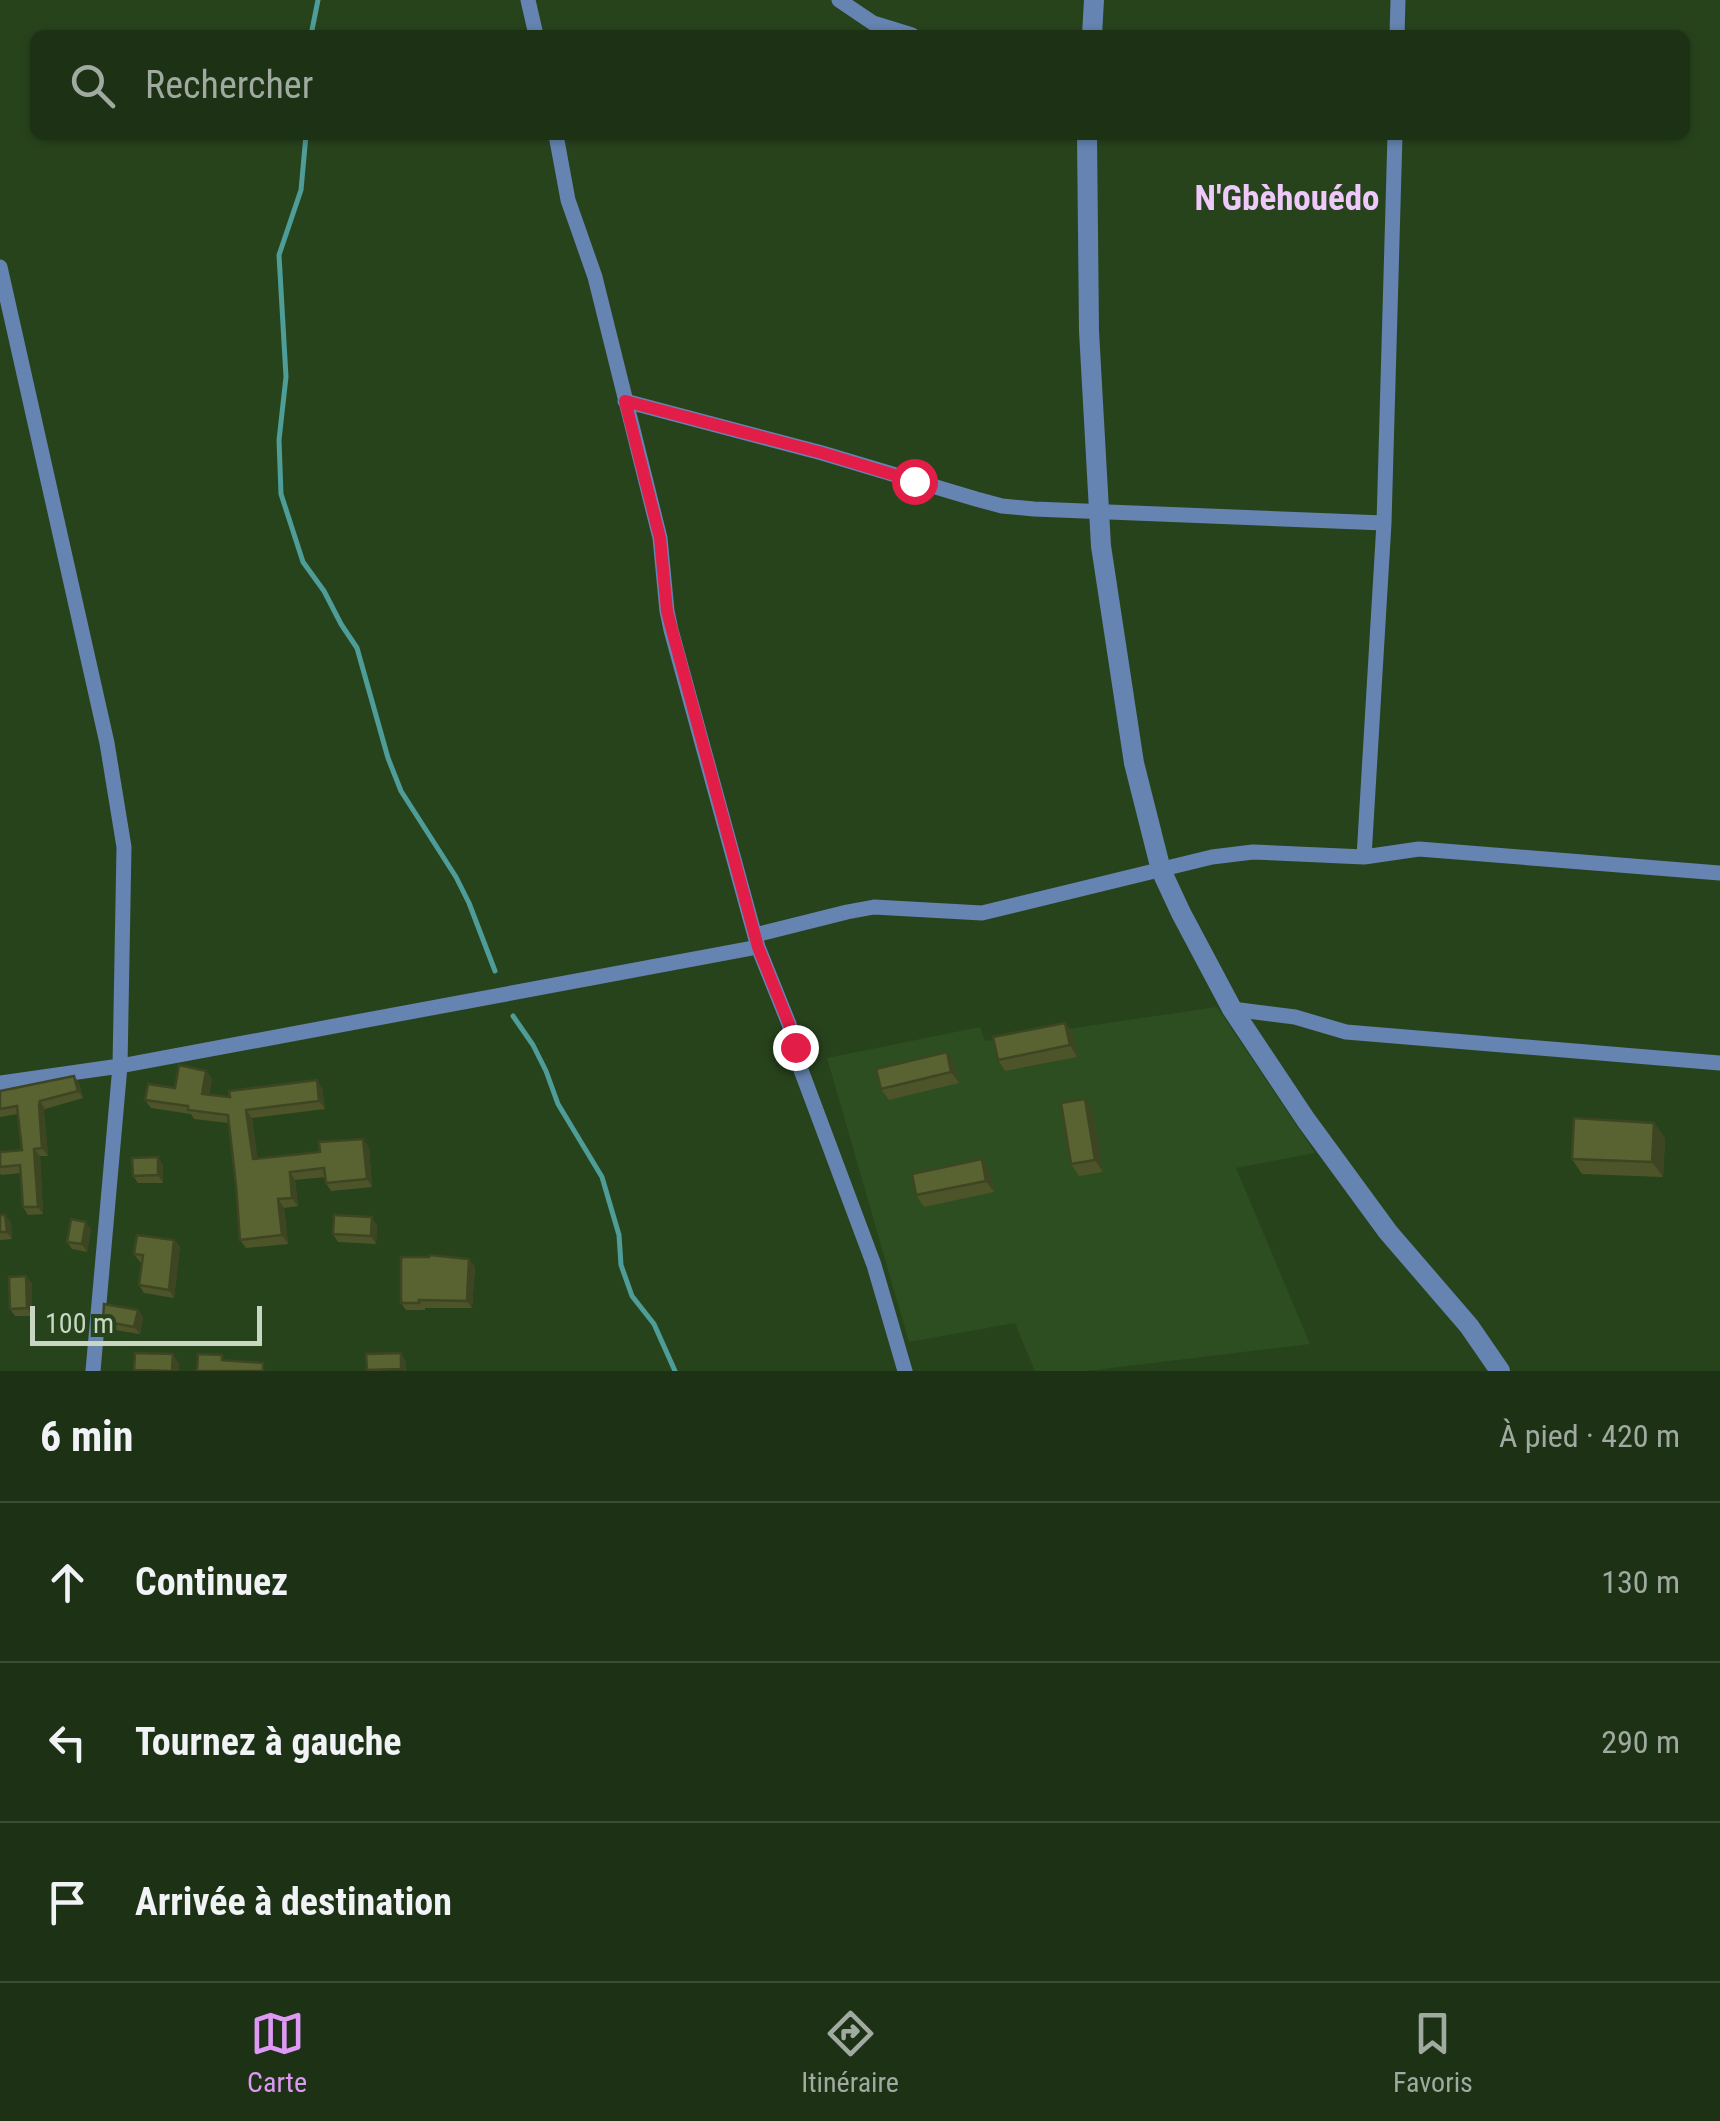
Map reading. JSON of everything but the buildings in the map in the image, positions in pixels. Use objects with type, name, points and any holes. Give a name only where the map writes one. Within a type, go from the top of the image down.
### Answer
[{"type":"street","points":[[528,0],[535,30]]},
{"type":"street","points":[[840,0],[874,23],[896,30]]},
{"type":"street","points":[[1092,30],[1094,0]]},
{"type":"street","points":[[1397,30],[1398,0]]},
{"type":"street","points":[[557,140],[568,200],[596,277],[660,538],[667,611],[756,941],[874,1265],[904,1371]]},
{"type":"street","points":[[1088,140],[1089,332],[1100,546],[1134,763],[1161,870],[1232,1008],[1306,1120],[1388,1232],[1468,1326],[1500,1371]]},
{"type":"street","points":[[1364,856],[1384,523],[1394,140]]},
{"type":"street","points":[[0,266],[117,795],[124,847],[120,1066],[93,1371]]},
{"type":"street","points":[[625,401],[1002,506],[1384,523]]},
{"type":"street","points":[[0,1083],[120,1066],[707,958],[874,907],[982,914],[1212,858],[1253,852],[1364,856],[1419,849],[1720,873]]},
{"type":"street","points":[[1232,1008],[1295,1017],[1346,1032],[1720,1063]]},
{"type":"shaded area","points":[[1217,1007],[1315,1153],[1236,1168],[1310,1344],[1087,1371],[1035,1371],[1015,1323],[909,1342],[827,1058],[980,1027],[985,1041]]},
{"type":"waterway","points":[[312,30],[318,0]]},
{"type":"waterway","points":[[306,140],[301,190],[279,255],[286,377],[279,440],[281,494],[303,562],[357,648],[401,791],[456,877],[495,971]]},
{"type":"waterway","points":[[513,1016],[533,1045],[558,1104],[602,1177],[619,1235],[621,1265],[632,1296],[654,1324],[675,1371]]},
{"type":"district","name":"N'Gbèhouédo","points":[[1287,198]]},
{"type":"route","points":[[795,1047],[758,947],[667,611],[660,538],[625,401],[914,481]]}]
